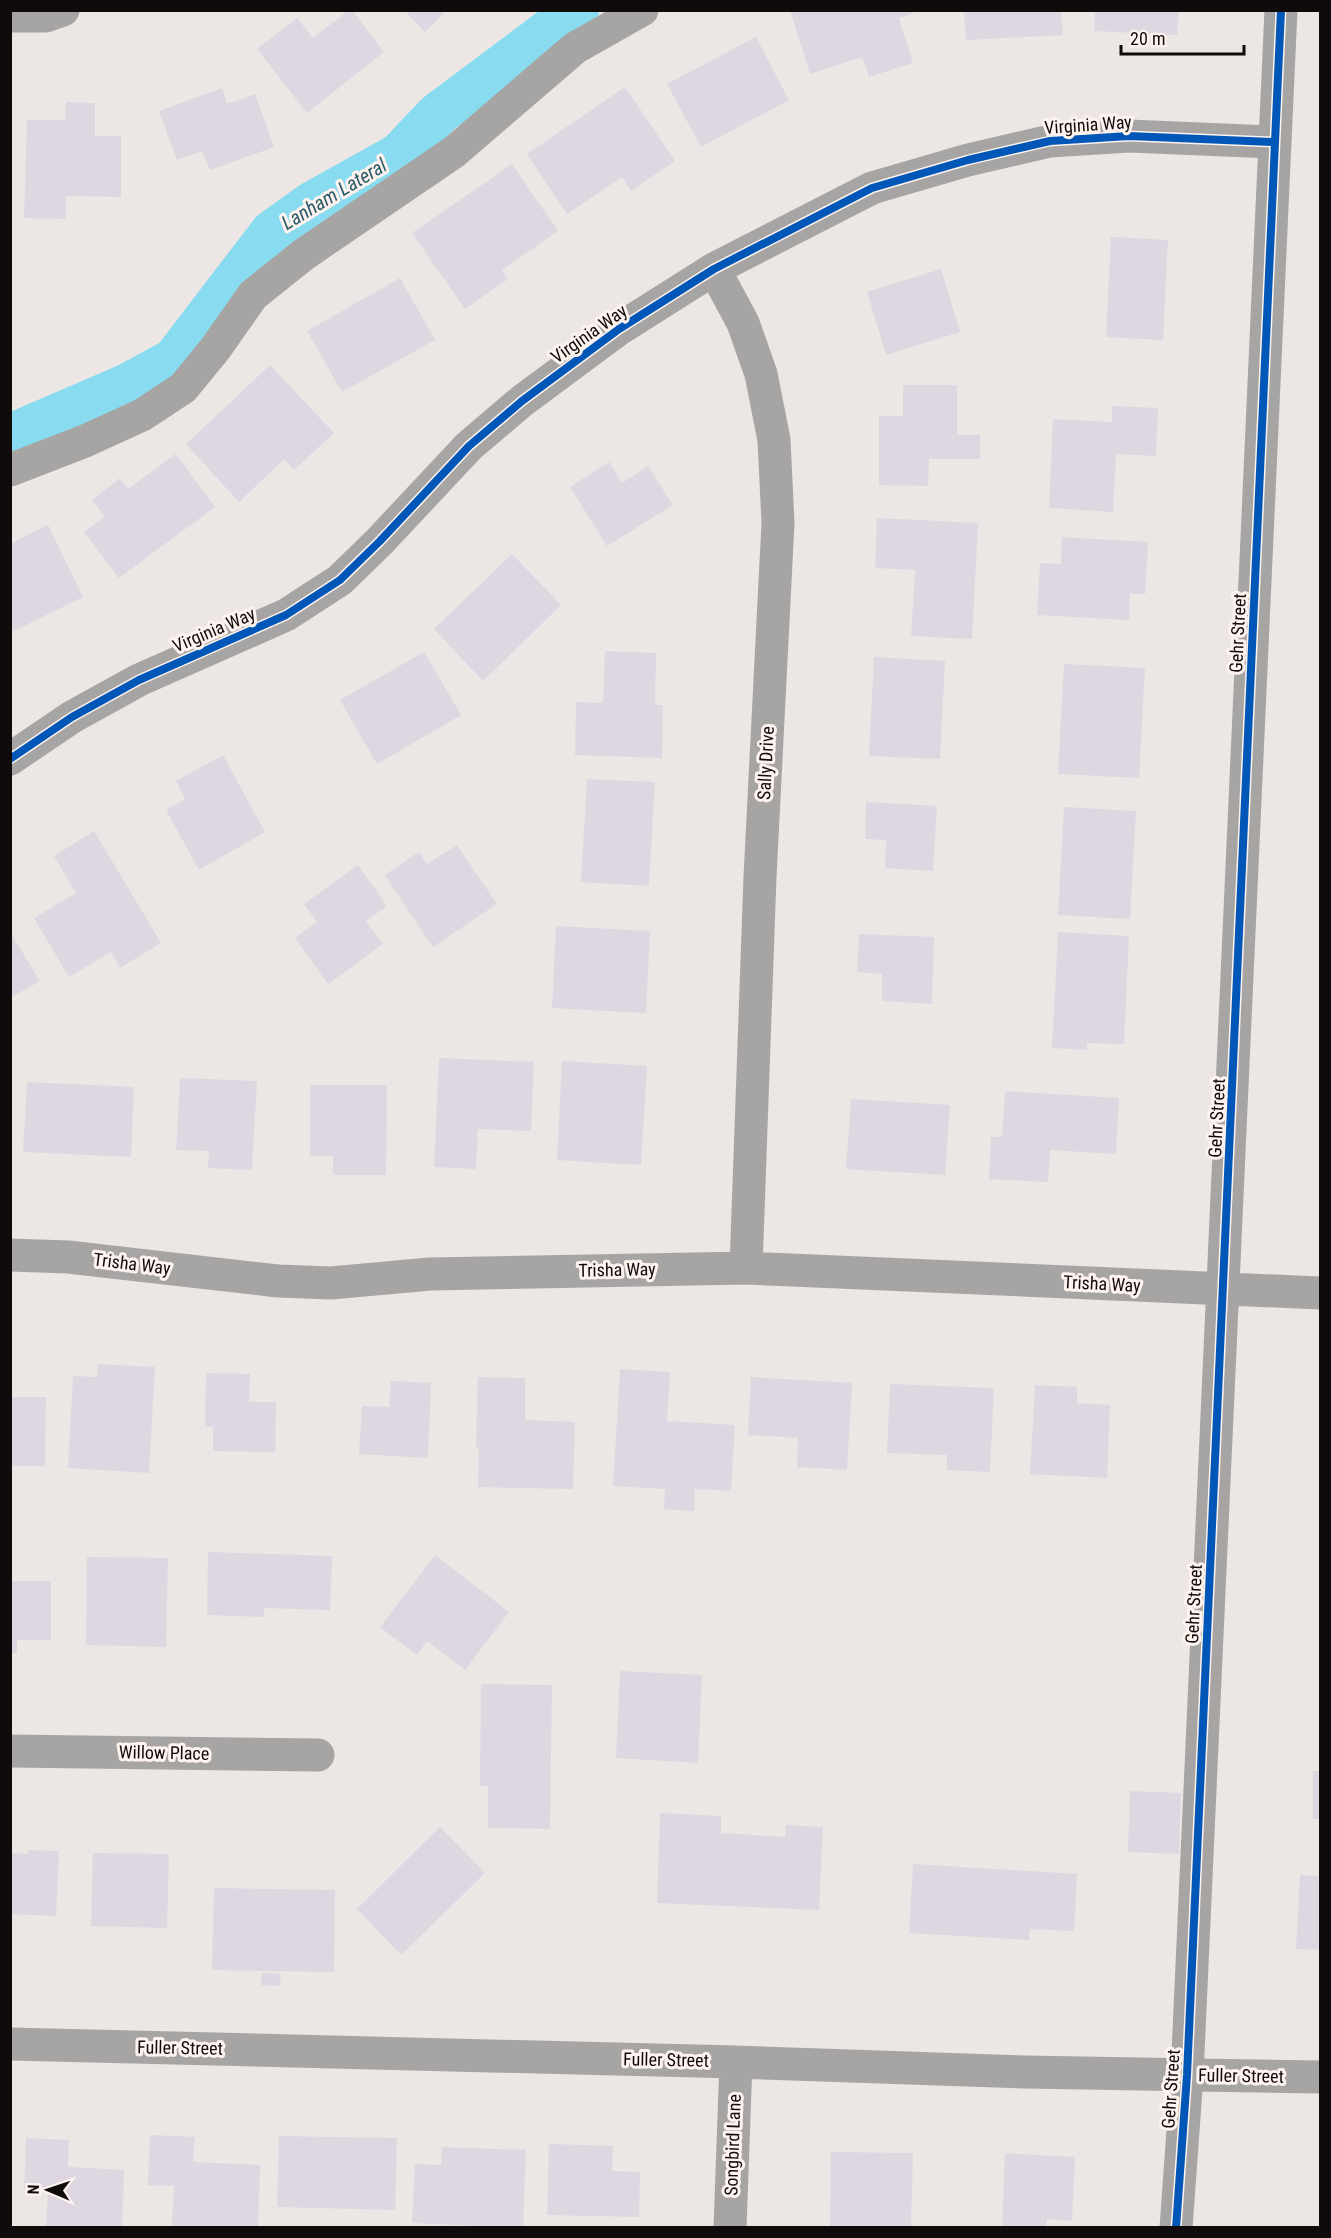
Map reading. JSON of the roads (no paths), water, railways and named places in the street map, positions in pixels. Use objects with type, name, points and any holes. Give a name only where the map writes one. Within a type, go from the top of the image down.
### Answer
[{"type":"street","points":[[10,16],[46,16],[63,10]]},
{"type":"street","points":[[10,470],[85,441],[142,415],[183,388],[215,349],[253,295],[303,255],[454,152],[575,48],[642,10]]},
{"type":"street","name":"Gehr Street","points":[[1176,2228],[1187,2075],[1281,10]]},
{"type":"street","name":"Virginia Way","points":[[10,759],[72,717],[139,680],[286,615],[340,580],[469,446],[522,401],[619,329],[714,269],[872,188],[968,160],[1050,141],[1129,136],[1275,142]]},
{"type":"street","name":"Sally Drive","points":[[714,269],[743,323],[761,374],[774,440],[778,523],[760,877],[746,1268]]},
{"type":"street","name":"Trisha Way","points":[[10,1255],[68,1257],[278,1281],[331,1283],[430,1274],[746,1268],[1320,1293]]},
{"type":"street","name":"Willow Place","points":[[10,1751],[318,1755]]},
{"type":"street","name":"Fuller Street","points":[[10,2044],[736,2062],[1013,2072],[1320,2077]]},
{"type":"street","name":"Songbird Lane","points":[[730,2228],[736,2062]]},
{"type":"waterway","name":"Lanham Lateral","points":[[10,436],[126,386],[174,360],[272,232],[311,204],[399,155],[438,114],[577,10]]}]
